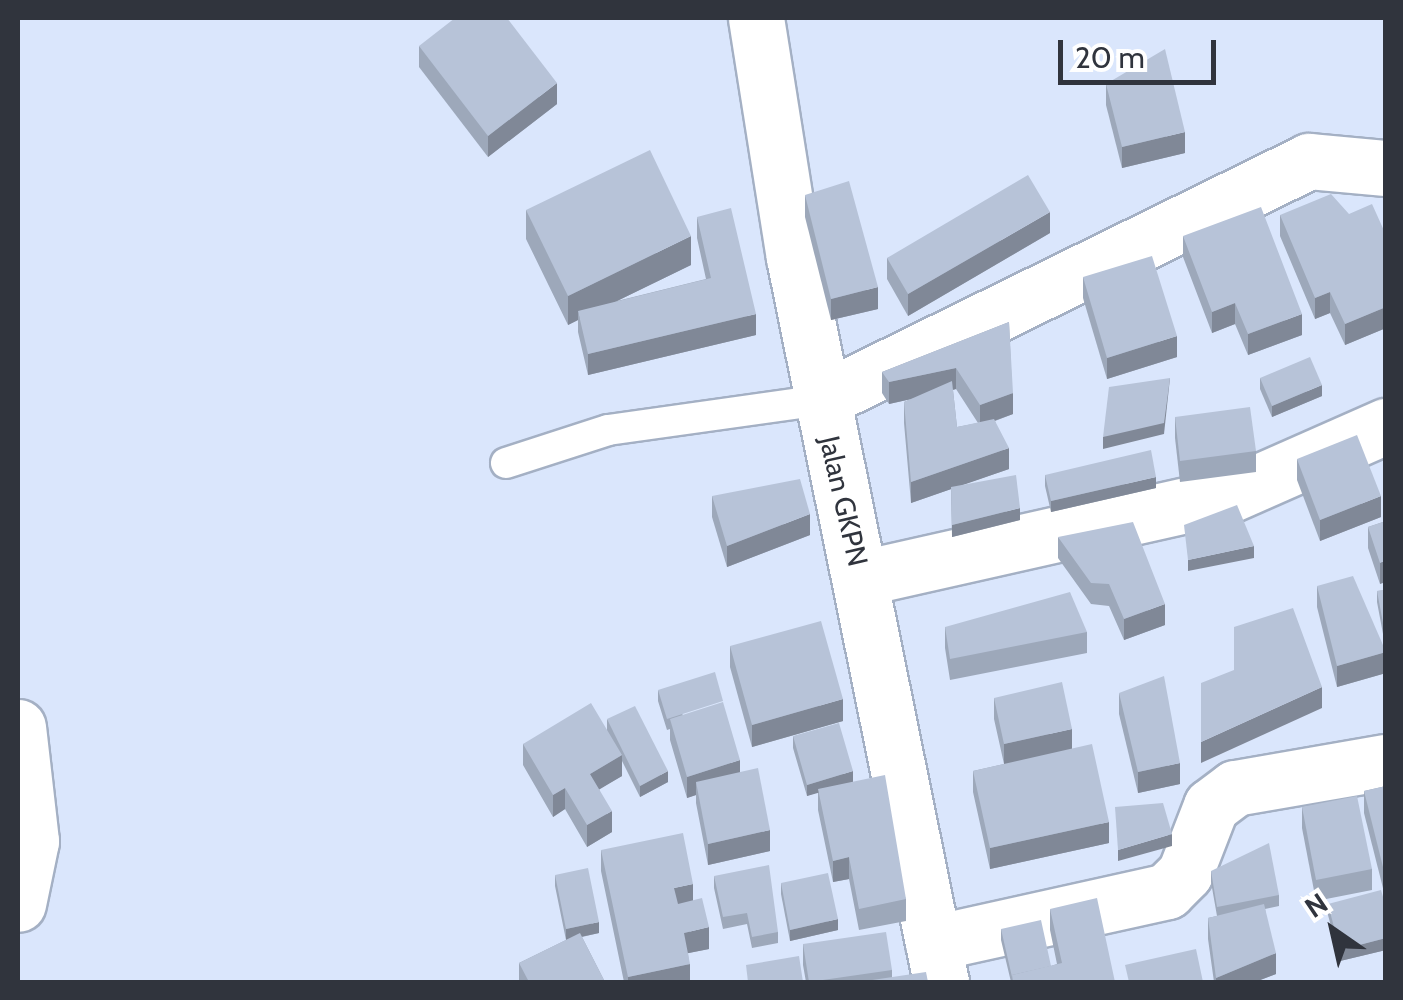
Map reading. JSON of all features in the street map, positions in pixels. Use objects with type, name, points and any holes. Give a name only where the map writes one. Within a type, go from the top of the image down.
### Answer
[{"type":"street","name":"Jalan GKPN","points":[[756,18],[821,400],[862,578],[937,963]]},
{"type":"street","points":[[821,400],[1310,161],[1386,168]]},
{"type":"street","points":[[862,578],[1228,496],[1386,426]]},
{"type":"street","points":[[18,727],[32,841],[18,904]]},
{"type":"street","points":[[937,963],[1167,891],[1185,873],[1211,806],[1235,788],[1386,762]]},
{"type":"lane","points":[[506,463],[608,430],[821,400]]},
{"type":"building","points":[[455,18],[507,18],[557,83],[488,136],[419,46]]},
{"type":"building","points":[[1165,49],[1185,132],[1122,147],[1106,84]]},
{"type":"building","points":[[650,150],[691,236],[568,296],[526,210]]},
{"type":"building","points":[[1028,175],[1050,212],[908,294],[887,258]]},
{"type":"building","points":[[849,181],[878,287],[831,299],[805,195]]},
{"type":"building","points":[[1331,194],[1349,214],[1372,204],[1386,235],[1386,307],[1345,324],[1330,292],[1315,298],[1280,215]]},
{"type":"building","points":[[1261,207],[1302,314],[1248,334],[1235,303],[1212,312],[1183,236]]},
{"type":"building","points":[[731,208],[756,314],[588,354],[578,311],[711,278],[697,217]]},
{"type":"building","points":[[1152,256],[1177,336],[1107,358],[1083,277]]},
{"type":"building","points":[[1009,322],[1013,393],[980,405],[956,368],[889,382],[882,372]]},
{"type":"building","points":[[1310,357],[1322,385],[1272,406],[1260,378]]},
{"type":"building","points":[[1170,378],[1164,423],[1103,437],[1109,387]]},
{"type":"building","points":[[952,381],[957,427],[994,419],[1009,448],[911,482],[904,402]]},
{"type":"building","points":[[1250,407],[1256,451],[1180,461],[1175,417]]},
{"type":"building","points":[[1357,435],[1381,496],[1320,520],[1297,459]]},
{"type":"building","points":[[1151,450],[1156,477],[1051,501],[1045,475]]},
{"type":"building","points":[[1016,475],[1020,508],[952,525],[951,487]]},
{"type":"building","points":[[800,479],[810,514],[727,546],[712,496]]},
{"type":"building","points":[[1237,505],[1254,546],[1188,560],[1184,525]]},
{"type":"building","points":[[1386,521],[1386,560],[1380,563],[1368,527]]},
{"type":"building","points":[[1133,522],[1165,604],[1124,619],[1109,584],[1091,583],[1058,537]]},
{"type":"building","points":[[1353,576],[1386,652],[1337,666],[1317,586]]},
{"type":"building","points":[[1386,590],[1386,623],[1383,623],[1377,591]]},
{"type":"building","points":[[1070,592],[1087,632],[950,659],[945,627]]},
{"type":"building","points":[[1293,608],[1322,687],[1201,742],[1201,683],[1234,670],[1234,627]]},
{"type":"building","points":[[821,621],[843,699],[752,725],[730,646]]},
{"type":"building","points":[[715,672],[723,701],[667,719],[658,690]]},
{"type":"building","points":[[1164,676],[1180,763],[1138,772],[1119,693]]},
{"type":"building","points":[[1062,682],[1072,729],[1004,744],[994,698]]},
{"type":"building","points":[[723,702],[740,760],[687,777],[670,719]]},
{"type":"building","points":[[591,703],[622,755],[590,774],[612,811],[587,825],[565,788],[553,795],[523,744]]},
{"type":"building","points":[[635,706],[668,771],[640,786],[607,719]]},
{"type":"building","points":[[839,723],[853,771],[807,785],[793,736]]},
{"type":"building","points":[[1092,744],[1109,822],[990,848],[973,771]]},
{"type":"building","points":[[758,768],[770,830],[708,844],[696,782]]},
{"type":"building","points":[[885,775],[906,899],[859,909],[849,857],[833,861],[818,789]]},
{"type":"building","points":[[1386,786],[1386,879],[1364,791]]},
{"type":"building","points":[[1357,796],[1372,869],[1316,880],[1302,807]]},
{"type":"building","points":[[1163,803],[1172,834],[1118,850],[1115,807]]},
{"type":"building","points":[[683,833],[693,884],[674,888],[678,904],[702,898],[709,927],[684,933],[690,964],[628,977],[601,850]]},
{"type":"building","points":[[1269,843],[1279,895],[1217,907],[1211,871]]},
{"type":"building","points":[[769,865],[778,932],[752,937],[747,913],[723,917],[714,876]]},
{"type":"building","points":[[588,868],[599,922],[566,929],[555,875]]},
{"type":"building","points":[[828,873],[838,919],[790,930],[781,883]]},
{"type":"building","points":[[1381,890],[1386,907],[1386,938],[1340,950],[1328,904]]},
{"type":"building","points":[[1097,898],[1115,982],[1013,982],[1012,975],[1062,963],[1050,909]]},
{"type":"building","points":[[1264,904],[1276,953],[1216,978],[1208,918]]},
{"type":"building","points":[[1041,920],[1051,966],[1012,977],[1001,929]]},
{"type":"building","points":[[886,932],[892,970],[809,982],[803,944]]},
{"type":"building","points":[[580,933],[605,982],[529,982],[519,963]]},
{"type":"building","points":[[1196,949],[1203,982],[1129,982],[1125,965]]},
{"type":"building","points":[[799,956],[803,982],[748,982],[746,965]]},
{"type":"building","points":[[926,972],[928,982],[859,982]]}]
